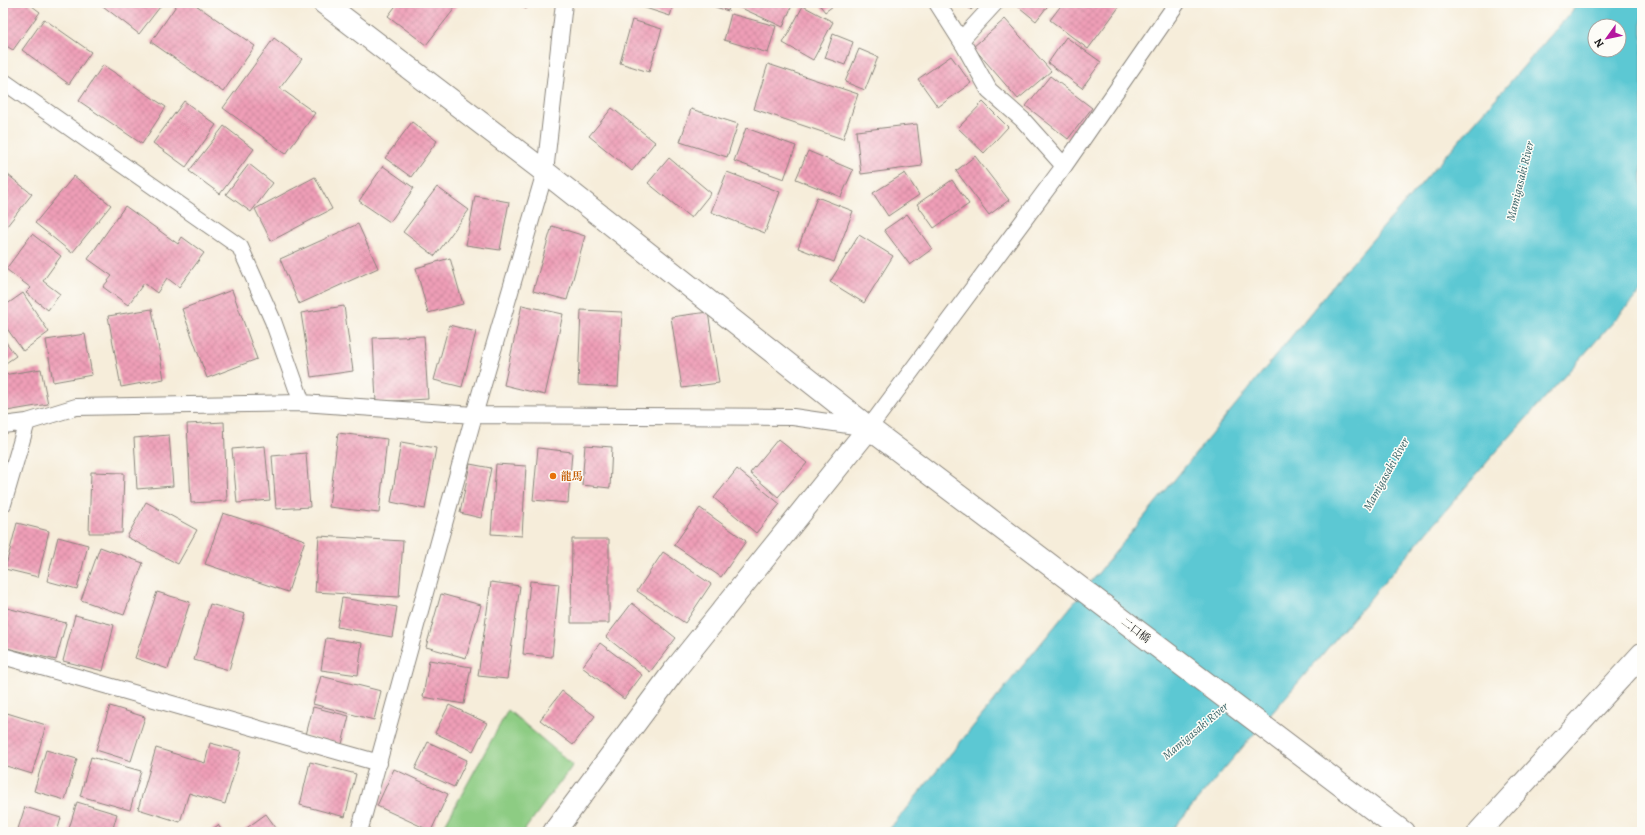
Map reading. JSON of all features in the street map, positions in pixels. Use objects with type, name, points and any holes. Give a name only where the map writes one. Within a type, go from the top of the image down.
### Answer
[{"type":"street","name":"二口橋","points":[[324,3],[545,172],[869,428],[1403,832]]},
{"type":"street","points":[[554,832],[674,670],[869,428]]},
{"type":"street","points":[[1479,832],[1642,654]]},
{"type":"lane","points":[[359,832],[474,414],[545,172],[564,3]]},
{"type":"lane","points":[[937,3],[961,40],[989,90],[1023,120],[1064,166]]},
{"type":"lane","points":[[961,40],[995,3]]},
{"type":"lane","points":[[3,425],[27,422],[76,407],[302,403],[474,414],[793,417],[869,428],[1064,166],[1177,3]]},
{"type":"lane","points":[[3,81],[240,247],[273,321],[302,403]]},
{"type":"lane","points":[[3,504],[27,422]]},
{"type":"lane","points":[[3,656],[379,763]]},
{"type":"green space","points":[[508,710],[573,765],[523,832],[441,832]]},
{"type":"water","name":"Mamigasaki River","points":[[1579,3],[1642,3],[1642,290],[1488,461],[1170,832],[887,832],[1339,278]]},
{"type":"building","points":[[5,3],[28,3],[40,12],[13,50],[3,44],[3,6]]},
{"type":"building","points":[[99,3],[163,3],[139,34]]},
{"type":"building","points":[[178,3],[193,3],[255,46],[223,92],[151,42]]},
{"type":"building","points":[[398,3],[459,3],[426,45],[388,16]]},
{"type":"building","points":[[517,3],[531,3],[526,9]]},
{"type":"building","points":[[630,3],[674,3],[670,16]]},
{"type":"building","points":[[703,3],[730,3],[728,11]]},
{"type":"building","points":[[741,3],[793,3],[783,27],[739,7]]},
{"type":"building","points":[[818,3],[837,3],[825,12]]},
{"type":"building","points":[[965,3],[978,3],[971,10]]},
{"type":"building","points":[[1014,3],[1050,3],[1036,21]]},
{"type":"building","points":[[1063,3],[1122,3],[1088,49],[1050,20]]},
{"type":"building","points":[[803,6],[833,22],[813,60],[783,43]]},
{"type":"building","points":[[731,14],[776,26],[768,53],[724,40]]},
{"type":"building","points":[[44,19],[91,52],[69,84],[22,50]]},
{"type":"building","points":[[1005,19],[1051,71],[1018,99],[973,47]]},
{"type":"building","points":[[632,20],[662,29],[649,72],[620,63]]},
{"type":"building","points":[[833,34],[853,42],[845,65],[825,58]]},
{"type":"building","points":[[1066,37],[1101,62],[1082,88],[1048,63]]},
{"type":"building","points":[[274,38],[302,59],[280,88],[315,113],[286,154],[223,108]]},
{"type":"building","points":[[859,49],[878,57],[865,90],[845,82]]},
{"type":"building","points":[[951,56],[971,83],[938,107],[918,79]]},
{"type":"building","points":[[768,64],[858,94],[843,139],[754,109]]},
{"type":"building","points":[[103,65],[166,107],[142,144],[79,101]]},
{"type":"building","points":[[1050,76],[1092,108],[1068,139],[1026,106]]},
{"type":"building","points":[[184,101],[216,125],[186,167],[153,143]]},
{"type":"building","points":[[983,102],[1008,127],[984,153],[958,128]]},
{"type":"building","points":[[612,108],[655,142],[632,171],[589,136]]},
{"type":"building","points":[[691,109],[738,124],[727,157],[680,142]]},
{"type":"building","points":[[412,122],[437,141],[411,177],[385,158]]},
{"type":"building","points":[[917,124],[922,166],[861,174],[856,131]]},
{"type":"building","points":[[224,126],[254,149],[220,194],[189,171]]},
{"type":"building","points":[[746,128],[796,146],[784,179],[734,161]]},
{"type":"building","points":[[808,151],[853,170],[841,197],[796,179]]},
{"type":"building","points":[[975,156],[1009,200],[989,215],[956,171]]},
{"type":"building","points":[[669,158],[711,193],[691,218],[648,183]]},
{"type":"building","points":[[249,164],[273,183],[251,212],[226,194]]},
{"type":"building","points":[[383,166],[414,188],[390,222],[359,201]]},
{"type":"building","points":[[3,171],[32,194],[3,231]]},
{"type":"building","points":[[727,172],[780,192],[765,233],[711,212]]},
{"type":"building","points":[[905,173],[919,195],[888,216],[873,193]]},
{"type":"building","points":[[74,176],[111,205],[72,253],[35,223]]},
{"type":"building","points":[[315,177],[332,209],[271,241],[255,209]]},
{"type":"building","points":[[952,180],[969,204],[934,228],[917,204]]},
{"type":"building","points":[[437,187],[469,210],[435,256],[403,232]]},
{"type":"building","points":[[475,196],[509,202],[500,250],[466,245]]},
{"type":"building","points":[[817,197],[853,211],[834,262],[798,248]]},
{"type":"building","points":[[125,206],[178,244],[182,237],[204,253],[179,287],[167,278],[157,293],[144,283],[128,305],[103,287],[112,276],[88,259]]},
{"type":"building","points":[[907,214],[932,249],[910,265],[884,230]]},
{"type":"building","points":[[358,224],[378,268],[299,304],[280,259]]},
{"type":"building","points":[[552,226],[585,236],[567,300],[533,291]]},
{"type":"building","points":[[32,234],[61,256],[43,281],[60,294],[48,310],[26,293],[31,288],[6,269]]},
{"type":"building","points":[[859,235],[893,256],[864,303],[830,282]]},
{"type":"building","points":[[450,258],[463,304],[428,313],[416,268]]},
{"type":"building","points":[[232,290],[257,359],[207,378],[182,309]]},
{"type":"building","points":[[23,293],[49,332],[23,351],[3,323],[3,307]]},
{"type":"building","points":[[522,305],[563,314],[545,395],[504,385]]},
{"type":"building","points":[[344,306],[353,371],[311,377],[301,313]]},
{"type":"building","points":[[152,309],[164,379],[121,387],[108,316]]},
{"type":"building","points":[[581,310],[622,312],[618,387],[578,385]]},
{"type":"building","points":[[708,312],[719,383],[682,388],[671,317]]},
{"type":"building","points":[[449,325],[476,332],[462,387],[434,380]]},
{"type":"building","points":[[85,334],[92,375],[53,382],[46,340]]},
{"type":"building","points":[[424,336],[428,399],[376,402],[373,338]]},
{"type":"building","points":[[3,338],[16,356],[3,365]]},
{"type":"building","points":[[41,369],[48,404],[7,411],[3,375]]},
{"type":"building","points":[[224,422],[227,501],[191,503],[187,424]]},
{"type":"building","points":[[338,433],[387,439],[379,513],[329,507]]},
{"type":"building","points":[[169,435],[173,486],[137,489],[134,438]]},
{"type":"building","points":[[778,439],[807,463],[778,497],[750,473]]},
{"type":"building","points":[[401,442],[436,448],[425,509],[391,502]]},
{"type":"building","points":[[585,445],[612,447],[610,488],[582,485]]},
{"type":"building","points":[[265,446],[270,500],[237,503],[232,449]]},
{"type":"building","name":"龍馬","points":[[538,448],[572,452],[568,503],[533,500]]},
{"type":"building","points":[[306,453],[310,507],[276,509],[272,456]]},
{"type":"building","points":[[470,464],[491,468],[481,518],[460,513]]},
{"type":"building","points":[[496,464],[526,466],[522,536],[491,534]]},
{"type":"building","points":[[737,469],[780,504],[756,533],[714,498]]},
{"type":"building","points":[[91,472],[124,473],[122,533],[89,533]]},
{"type":"building","points":[[146,502],[197,530],[178,564],[127,537]]},
{"type":"building","points":[[700,508],[746,541],[721,577],[674,545]]},
{"type":"building","points":[[223,513],[305,540],[288,592],[205,564]]},
{"type":"building","points":[[17,523],[49,531],[38,577],[5,569]]},
{"type":"building","points":[[319,536],[403,541],[399,597],[315,592]]},
{"type":"building","points":[[58,537],[88,545],[77,589],[47,581]]},
{"type":"building","points":[[572,539],[609,539],[609,623],[571,623]]},
{"type":"building","points":[[100,547],[143,563],[124,615],[81,600]]},
{"type":"building","points":[[663,552],[711,584],[685,623],[637,591]]},
{"type":"building","points":[[530,581],[559,584],[552,657],[523,654]]},
{"type":"building","points":[[491,582],[520,586],[507,679],[478,676]]},
{"type":"building","points":[[157,592],[190,602],[168,669],[135,658]]},
{"type":"building","points":[[441,594],[481,605],[466,658],[426,647]]},
{"type":"building","points":[[342,598],[397,607],[392,637],[337,627]]},
{"type":"building","points":[[632,603],[676,638],[650,672],[606,637]]},
{"type":"building","points":[[210,604],[245,614],[229,670],[194,660]]},
{"type":"building","points":[[3,607],[66,623],[56,660],[3,647]]},
{"type":"building","points":[[75,615],[114,625],[103,671],[63,661]]},
{"type":"building","points":[[326,638],[362,643],[358,675],[321,670]]},
{"type":"building","points":[[600,643],[642,675],[624,699],[582,667]]},
{"type":"building","points":[[429,660],[471,667],[464,704],[423,697]]},
{"type":"building","points":[[321,676],[381,691],[374,720],[313,704]]},
{"type":"building","points":[[562,691],[595,716],[573,745],[540,720]]},
{"type":"building","points":[[449,705],[487,723],[473,751],[435,733]]},
{"type":"building","points":[[110,706],[145,717],[131,761],[96,750]]},
{"type":"building","points":[[313,707],[349,716],[342,744],[306,735]]},
{"type":"building","points":[[7,713],[46,725],[32,774],[3,765],[3,726]]},
{"type":"building","points":[[428,742],[467,760],[454,787],[415,769]]},
{"type":"building","points":[[210,743],[241,751],[225,804],[189,793],[180,822],[138,809],[156,748],[205,763]]},
{"type":"building","points":[[46,750],[77,759],[65,800],[34,791]]},
{"type":"building","points":[[91,757],[141,771],[130,810],[80,796]]},
{"type":"building","points":[[310,762],[356,774],[345,817],[300,805]]},
{"type":"building","points":[[394,769],[448,794],[431,831],[377,806]]},
{"type":"building","points":[[1641,799],[1642,832],[1639,832]]},
{"type":"building","points":[[77,802],[117,814],[112,832],[68,832]]},
{"type":"building","points":[[25,807],[61,818],[57,832],[17,832]]},
{"type":"building","points":[[266,814],[279,832],[241,832]]},
{"type":"building","points":[[218,825],[223,832],[209,832]]},
{"type":"place","name":"龍馬","points":[[553,476]]}]
